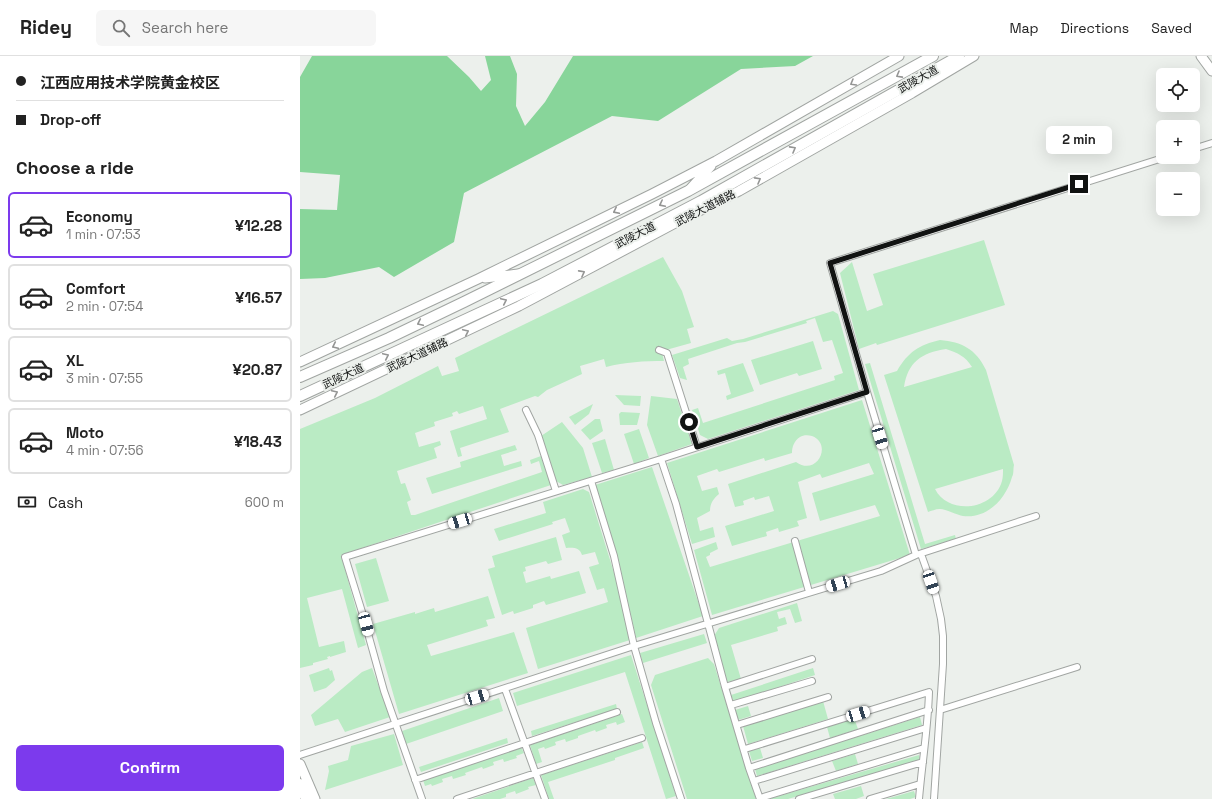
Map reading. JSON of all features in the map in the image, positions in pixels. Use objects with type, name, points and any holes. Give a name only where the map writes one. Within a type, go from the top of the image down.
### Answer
[{"type":"main road","name":"武陵大道","points":[[300,376],[389,338],[526,273],[688,191],[933,56]]},
{"type":"main road","name":"武陵大道","points":[[300,396],[542,284],[701,201],[959,56]]},
{"type":"main road","points":[[300,784],[306,799]]},
{"type":"street","points":[[300,362],[478,279],[652,194],[716,161],[899,56]]},
{"type":"street","name":"武陵大道辅路","points":[[300,410],[519,306],[679,221],[739,191],[974,56]]},
{"type":"street","points":[[1201,56],[1212,71]]},
{"type":"street","points":[[1200,147],[1212,143]]},
{"type":"street","points":[[934,799],[943,664],[941,619],[936,596],[919,555],[867,392],[830,263],[1156,160]]},
{"type":"street","points":[[688,191],[716,161]]},
{"type":"street","points":[[701,201],[739,191]]},
{"type":"street","points":[[478,279],[526,273]]},
{"type":"street","points":[[519,306],[542,284]]},
{"type":"street","points":[[659,350],[667,353],[697,447]]},
{"type":"street","points":[[422,799],[384,691],[345,557],[661,459],[867,392]]},
{"type":"street","points":[[526,410],[538,435],[556,491]]},
{"type":"street","points":[[661,459],[676,504],[725,687],[760,798],[924,748]]},
{"type":"street","points":[[591,481],[614,556],[634,646],[656,723],[681,799]]},
{"type":"street","points":[[300,756],[634,646],[881,571],[919,555],[1036,516]]},
{"type":"street","points":[[795,541],[809,592]]},
{"type":"street","points":[[725,687],[812,659]]},
{"type":"street","points":[[940,710],[1077,667]]},
{"type":"street","points":[[731,705],[812,681]]},
{"type":"street","points":[[505,689],[545,799]]},
{"type":"street","points":[[744,749],[929,692],[929,710],[919,799]]},
{"type":"street","points":[[737,725],[828,697]]},
{"type":"street","points":[[750,768],[929,710]]},
{"type":"street","points":[[415,780],[617,712]]},
{"type":"street","points":[[754,781],[926,728]]},
{"type":"street","points":[[457,799],[642,738]]},
{"type":"street","points":[[799,799],[923,762]]},
{"type":"street","points":[[300,764],[315,799]]},
{"type":"street","points":[[870,799],[920,784]]},
{"type":"green space","points":[[312,56],[447,56],[481,91],[491,80],[485,56],[510,56],[517,74],[516,106],[525,126],[545,102],[573,56],[813,56],[795,66],[741,69],[658,121],[612,116],[464,193],[454,242],[394,277],[379,267],[325,278],[300,279],[300,209],[337,210],[340,175],[300,172],[300,77]]},
{"type":"green space","points":[[984,240],[1005,305],[877,345],[876,343],[859,349],[840,273],[852,262],[867,311],[883,305],[873,274]]},
{"type":"green space","points":[[663,257],[682,291],[694,327],[687,329],[691,343],[666,350],[662,353],[664,361],[635,362],[606,367],[604,359],[580,366],[582,374],[547,390],[538,397],[535,396],[500,409],[509,432],[460,448],[462,456],[458,457],[450,431],[487,419],[483,406],[459,414],[457,411],[452,413],[453,416],[434,422],[435,426],[415,433],[419,447],[440,441],[441,445],[434,448],[437,458],[397,471],[401,484],[405,483],[411,500],[407,502],[411,515],[415,515],[542,472],[539,461],[531,464],[530,460],[541,456],[551,485],[341,555],[366,645],[358,648],[342,589],[307,598],[319,647],[344,641],[346,652],[327,657],[328,659],[300,668],[300,429],[375,398],[438,366],[442,376],[459,371],[455,358]]},
{"type":"green space","points":[[833,311],[838,314],[859,390],[708,439],[700,435],[692,410],[698,408],[703,423],[835,380],[834,376],[843,373],[832,340],[823,342],[815,318],[806,321],[807,323],[688,359],[689,364],[683,367],[687,380],[680,378],[672,355],[727,338],[732,341],[743,339]]},
{"type":"green space","points":[[940,340],[962,345],[968,348],[982,363],[986,370],[1014,465],[1013,476],[1000,500],[987,511],[972,516],[963,516],[941,509],[928,512],[884,375],[897,371],[905,359],[915,350],[926,344]],"holes":[[[946,349],[961,355],[972,367],[904,387],[909,371],[917,360],[929,353]],[[1003,469],[1002,481],[997,491],[990,498],[971,506],[960,506],[950,503],[942,498],[935,489]]]},
{"type":"green space","points":[[813,341],[822,369],[799,376],[797,373],[760,385],[751,360]]},
{"type":"green space","points":[[743,363],[754,391],[727,400],[726,396],[731,394],[725,373],[718,375],[717,371]]},
{"type":"green space","points":[[870,363],[925,544],[955,535],[956,539],[921,549],[865,364]]},
{"type":"green space","points":[[615,395],[641,396],[640,406],[624,405]]},
{"type":"green space","points":[[651,396],[677,399],[692,444],[658,456],[647,425]]},
{"type":"green space","points":[[862,400],[910,555],[712,615],[694,550],[716,542],[718,549],[706,557],[710,567],[880,516],[875,505],[820,521],[812,493],[874,474],[869,463],[822,478],[820,474],[798,482],[807,518],[797,521],[799,526],[779,532],[778,528],[766,532],[767,536],[732,546],[725,526],[774,511],[769,496],[755,500],[754,497],[743,501],[744,505],[735,507],[728,484],[796,462],[804,466],[810,465],[820,458],[822,452],[818,440],[812,436],[803,436],[795,442],[792,453],[765,461],[764,458],[719,472],[717,469],[697,476],[702,491],[717,487],[719,494],[712,502],[710,511],[697,518],[700,531],[713,527],[715,537],[692,544],[667,463]]},
{"type":"green space","points":[[593,404],[589,414],[575,425],[569,417]]},
{"type":"green space","points":[[621,412],[640,413],[637,425],[620,425],[619,414]]},
{"type":"green space","points":[[595,419],[600,419],[603,431],[590,440],[581,430]]},
{"type":"green space","points":[[562,422],[583,448],[592,477],[563,485],[556,481],[541,436]]},
{"type":"green space","points":[[639,429],[649,458],[634,464],[624,434]]},
{"type":"green space","points":[[605,439],[614,470],[602,473],[592,443]]},
{"type":"green space","points":[[515,445],[517,450],[501,455],[504,466],[521,461],[522,466],[432,494],[426,478],[461,467],[460,462]]},
{"type":"green space","points":[[652,467],[703,616],[636,638],[617,555],[595,485]]},
{"type":"green space","points":[[583,489],[589,492],[620,592],[620,598],[630,640],[538,669],[526,628],[608,602],[604,588],[597,590],[589,567],[599,564],[595,552],[582,555],[576,548],[566,548],[562,535],[570,532],[565,518],[552,522],[553,524],[499,541],[494,529],[546,513],[543,502]]},
{"type":"green space","points":[[556,537],[562,560],[548,564],[546,561],[525,567],[526,571],[523,572],[526,583],[550,576],[551,579],[579,571],[586,593],[546,605],[544,601],[533,605],[533,608],[514,614],[513,611],[502,615],[488,569],[495,567],[492,556]]},
{"type":"green space","points":[[376,558],[389,601],[367,607],[355,564]]},
{"type":"green space","points":[[488,596],[495,618],[486,620],[488,626],[427,645],[431,656],[514,632],[528,673],[399,714],[373,624],[434,608],[435,612]]},
{"type":"green space","points":[[797,603],[802,621],[795,623],[790,609],[777,612],[779,619],[785,617],[787,624],[777,627],[778,631],[731,645],[741,679],[727,682],[714,636],[719,628]]},
{"type":"green space","points":[[704,634],[707,643],[643,663],[640,653]]},
{"type":"green space","points":[[631,655],[676,796],[666,799],[625,672],[517,706],[513,693]]},
{"type":"green space","points":[[708,658],[714,664],[756,799],[687,799],[651,685],[655,675]]},
{"type":"green space","points":[[329,668],[330,671],[332,670],[335,680],[326,688],[314,692],[309,675]]},
{"type":"green space","points":[[372,668],[390,717],[345,732],[338,719],[315,726],[311,715],[362,672]]},
{"type":"green space","points":[[813,668],[815,675],[734,702],[731,695]]},
{"type":"green space","points":[[499,698],[503,711],[406,744],[402,731]]},
{"type":"green space","points":[[823,701],[828,719],[748,744],[743,726]]},
{"type":"green space","points":[[616,704],[617,709],[532,736],[531,731]]},
{"type":"green space","points":[[748,706],[751,716],[738,720],[735,710]]},
{"type":"green space","points":[[622,714],[625,722],[617,725],[616,722],[606,725],[607,728],[596,732],[595,730],[566,742],[565,739],[555,742],[556,745],[545,749],[544,747],[538,749],[542,762],[536,764],[530,745]]},
{"type":"green space","points":[[920,717],[922,725],[757,776],[755,769]]},
{"type":"green space","points":[[854,718],[858,729],[830,738],[827,727]]},
{"type":"green space","points":[[394,734],[403,765],[325,790],[329,771],[328,766],[348,760],[351,746]]},
{"type":"green space","points":[[507,738],[508,743],[421,772],[419,767]]},
{"type":"green space","points":[[642,742],[644,748],[615,758],[615,760],[548,782],[554,799],[549,799],[541,775]]},
{"type":"green space","points":[[521,747],[524,753],[516,756],[517,758],[504,762],[503,759],[493,762],[494,765],[483,769],[482,767],[465,773],[466,775],[453,779],[452,776],[442,779],[443,782],[432,786],[431,784],[425,786],[423,780]]},
{"type":"green space","points":[[760,748],[763,758],[752,761],[749,751]]},
{"type":"green space","points":[[855,754],[858,764],[836,771],[832,761]]},
{"type":"green space","points":[[919,755],[920,760],[788,799],[769,799]]},
{"type":"green space","points":[[533,778],[536,785],[528,787],[529,789],[516,794],[515,791],[506,794],[506,797],[500,799],[472,799]]},
{"type":"green space","points":[[861,786],[864,796],[856,799],[835,799],[833,794]]},
{"type":"green space","points":[[914,791],[916,797],[910,799],[886,799]]},
{"type":"route","points":[[689,422],[697,447],[867,392],[830,263],[1079,184]]}]
